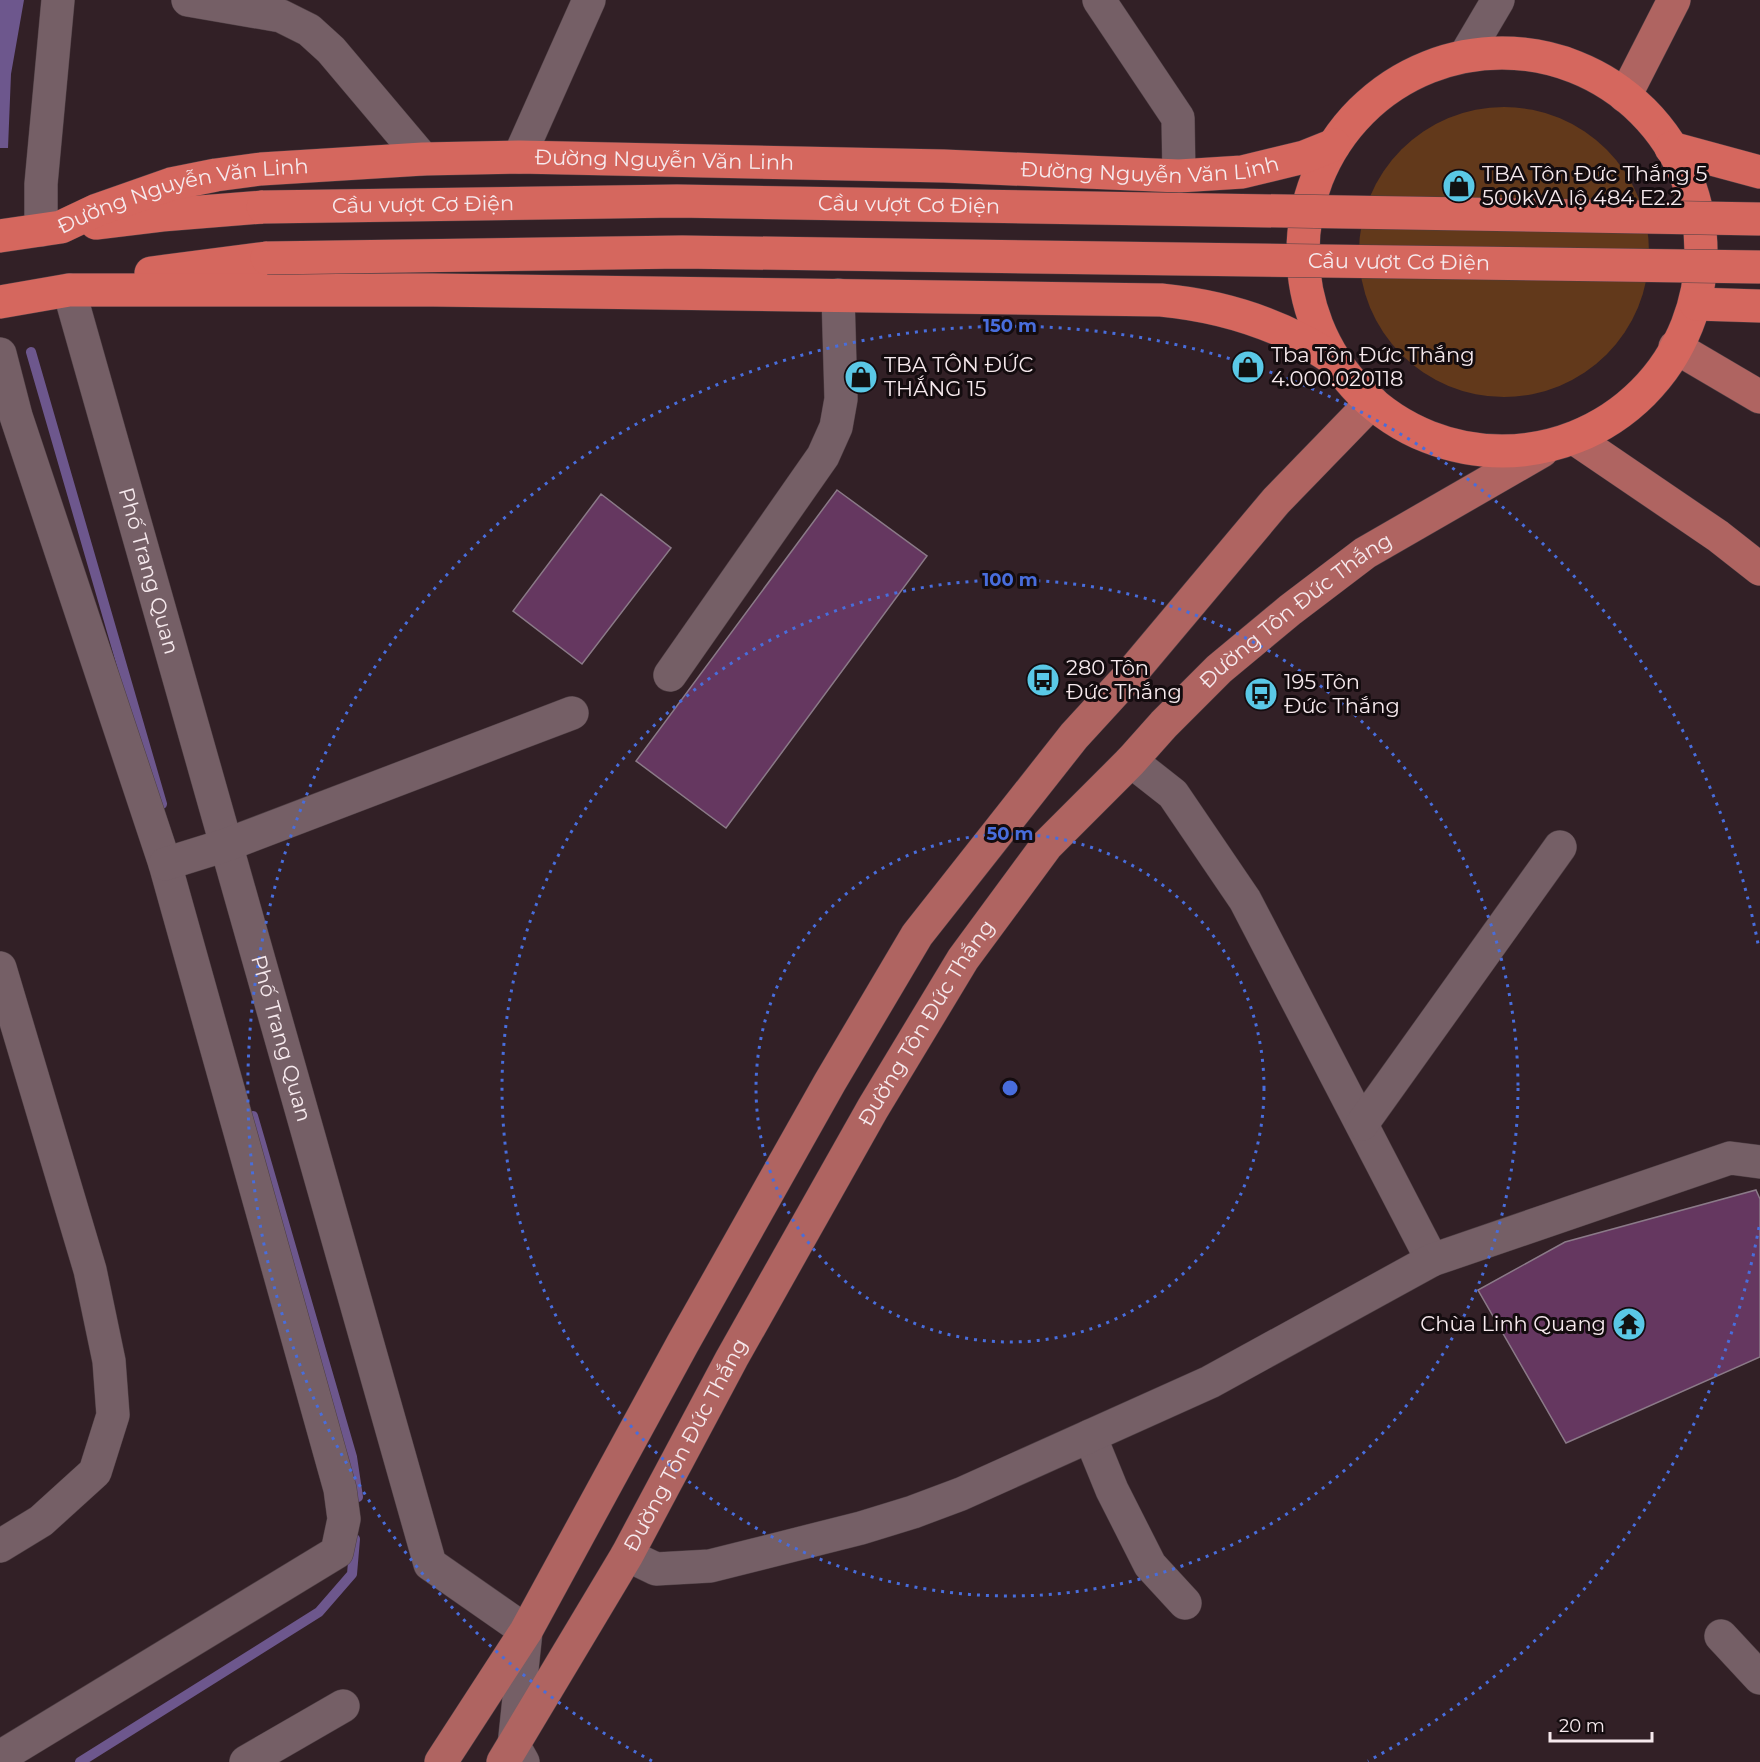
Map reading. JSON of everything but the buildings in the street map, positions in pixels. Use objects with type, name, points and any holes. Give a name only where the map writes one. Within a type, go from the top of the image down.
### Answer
[{"type":"highway","points":[[1497,53],[1520,54],[1565,63],[1597,77],[1625,96],[1650,120],[1671,148],[1687,179],[1696,212],[1700,247],[1696,304],[1675,347],[1656,376],[1633,401],[1605,422],[1542,451],[1477,450],[1448,444],[1421,434],[1395,420],[1351,382],[1332,358],[1320,332],[1310,301],[1304,270],[1304,237],[1309,205],[1319,174],[1335,145],[1354,119],[1377,97],[1404,79],[1433,65],[1465,56],[1497,53]]},
{"type":"highway","name":"Đường Nguyễn Văn Linh","points":[[0,236],[51,228],[134,195],[171,184],[216,175],[261,170],[423,159],[519,157],[944,166],[1179,176],[1242,172],[1304,157],[1335,145]]},
{"type":"highway","points":[[1671,148],[1760,172]]},
{"type":"highway","name":"Cầu vượt Cơ Điện","points":[[51,228],[162,215],[263,207],[677,201],[1760,219]]},
{"type":"highway","name":"Cầu vượt Cơ Điện","points":[[69,290],[135,276],[267,258],[682,252],[1760,267]]},
{"type":"highway","points":[[0,302],[69,290],[433,290],[1161,300],[1191,303],[1251,316],[1307,341],[1332,358]]},
{"type":"highway","points":[[1696,304],[1760,306]]},
{"type":"main road","points":[[1625,96],[1674,0]]},
{"type":"main road","points":[[1675,347],[1760,398]]},
{"type":"main road","points":[[441,1762],[526,1631],[694,1322],[830,1082],[917,935],[1074,736],[1129,676],[1275,501],[1372,402]]},
{"type":"main road","points":[[1574,438],[1718,536],[1760,569]]},
{"type":"main road","name":"Đường Tôn Đức Thắng","points":[[513,1757],[873,1108],[963,958],[1047,845],[1219,669],[1309,595],[1365,553],[1542,451]]},
{"type":"street","points":[[51,228],[40,184],[58,0]]},
{"type":"street","points":[[188,0],[281,16],[309,30],[331,50],[423,159]]},
{"type":"street","points":[[519,157],[589,0]]},
{"type":"street","points":[[1099,0],[1178,118],[1179,176]]},
{"type":"street","points":[[1465,56],[1498,0]]},
{"type":"street","name":"Phố Trang Quan","points":[[69,290],[191,856],[430,1564],[526,1631]]},
{"type":"street","points":[[670,675],[823,456],[836,428],[840,399],[838,295]]},
{"type":"street","points":[[0,354],[16,416],[191,856],[340,1489],[344,1519],[337,1552],[0,1757]]},
{"type":"street","points":[[191,856],[572,713]]},
{"type":"street","points":[[1131,761],[1173,794],[1245,900],[1432,1260]]},
{"type":"street","points":[[1362,1124],[1560,847]]},
{"type":"street","points":[[0,968],[90,1270],[109,1360],[113,1415],[96,1472],[41,1521],[0,1546]]},
{"type":"street","points":[[627,1555],[656,1569],[710,1566],[797,1545],[913,1512],[961,1494],[1210,1382],[1432,1260],[1730,1158],[1760,1162]]},
{"type":"street","points":[[1090,1436],[1112,1490],[1150,1565],[1185,1603]]},
{"type":"street","points":[[513,1757],[526,1631]]},
{"type":"street","points":[[1721,1636],[1760,1678]]},
{"type":"street","points":[[246,1762],[344,1706]]},
{"type":"shaded area","points":[[0,0],[24,0],[11,74],[8,148],[0,148]]},
{"type":"shaded area","points":[[1504,107],[1532,110],[1559,118],[1585,131],[1607,149],[1625,171],[1638,197],[1646,224],[1649,252],[1646,280],[1638,307],[1625,333],[1607,355],[1585,373],[1559,386],[1532,394],[1504,397],[1476,394],[1449,386],[1423,373],[1401,355],[1383,333],[1370,307],[1362,280],[1359,252],[1362,224],[1370,197],[1383,171],[1401,149],[1423,131],[1449,118],[1476,110]]},
{"type":"waterway","points":[[31,352],[162,804]]},
{"type":"waterway","points":[[253,1116],[352,1457],[358,1497]]},
{"type":"waterway","points":[[80,1762],[319,1612],[352,1574],[355,1539]]},
{"type":"place","name":"TBA Tôn Đức Thắng 5 500kVA lộ 484 E2.2","points":[[1459,186]]},
{"type":"place","name":"Tba Tôn Đức Thắng 4.000.020118","points":[[1248,367]]},
{"type":"place","name":"TBA TÔN ĐỨC THẮNG 15","points":[[861,377]]},
{"type":"place","name":"280 Tôn Đức Thắng","points":[[1043,680]]},
{"type":"place","name":"195 Tôn Đức Thắng","points":[[1261,694]]},
{"type":"place","name":"Chùa Linh Quang","points":[[1629,1324]]}]
